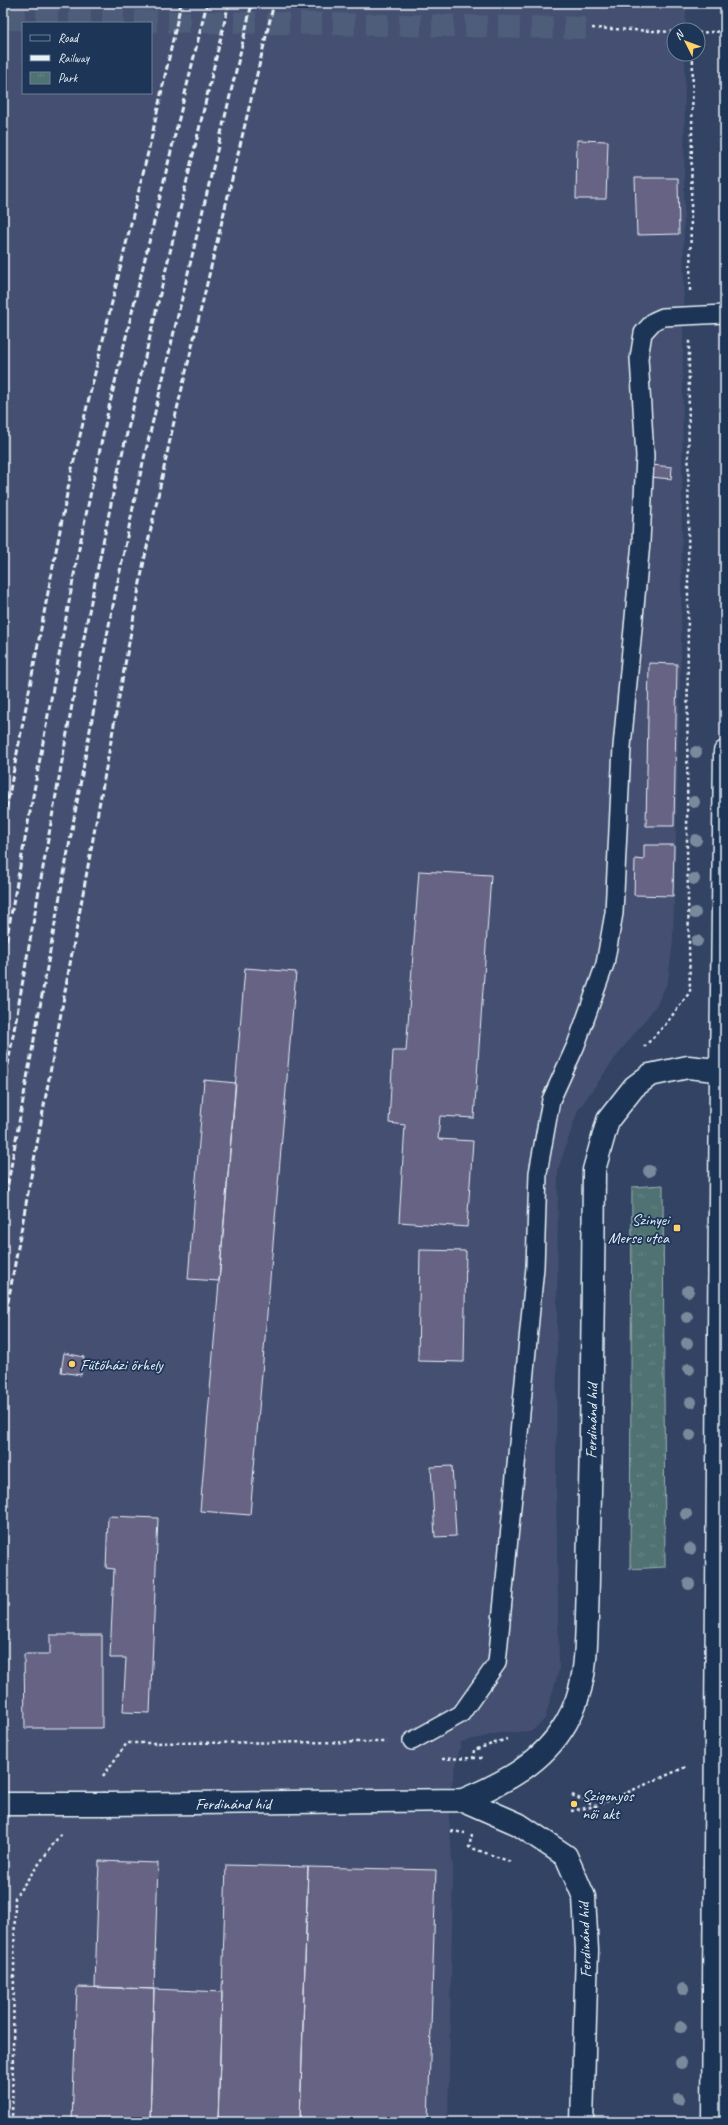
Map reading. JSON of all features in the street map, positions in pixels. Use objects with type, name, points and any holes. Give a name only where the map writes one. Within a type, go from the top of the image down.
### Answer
[{"type":"street","points":[[713,2122],[715,1752],[725,752]]},
{"type":"street","name":"Ferdinánd híd","points":[[3,1804],[455,1801],[495,1787],[526,1768],[547,1748],[566,1724],[579,1697],[585,1670],[590,1507],[594,1170],[608,1120],[634,1086],[650,1075],[688,1067],[723,1071]]},
{"type":"street","name":"Ferdinánd híd","points":[[455,1801],[518,1824],[566,1856],[584,1897],[587,1950],[582,2122]]},
{"type":"lane","points":[[412,1742],[461,1714],[497,1663],[535,1267],[538,1173],[552,1100],[576,1045],[605,964],[614,913],[622,746],[641,542],[645,456],[639,358],[643,333],[654,321],[663,316],[725,314]]},
{"type":"path","points":[[592,28],[666,32]]},
{"type":"path","points":[[706,32],[725,31]]},
{"type":"path","points":[[442,1759],[473,1758],[474,1750],[508,1739]]},
{"type":"path","points":[[99,1782],[127,1744],[412,1742]]},
{"type":"path","points":[[571,1811],[596,1806],[683,1769],[715,1752]]},
{"type":"path","points":[[572,1795],[596,1806]]},
{"type":"path","points":[[12,2122],[15,1897],[66,1827]]},
{"type":"path","points":[[451,1830],[480,1836]]},
{"type":"path","points":[[472,1834],[469,1847],[511,1862]]},
{"type":"shaded area","points":[[3,3],[687,3],[686,22],[666,22],[666,62],[685,62],[681,646],[673,941],[668,981],[656,1006],[618,1054],[578,1110],[558,1169],[556,1487],[559,1669],[545,1719],[532,1731],[500,1733],[461,1742],[448,1802],[453,1873],[448,2122],[3,2122]]},
{"type":"green space","points":[[663,1185],[665,1567],[630,1569],[632,1187]]},
{"type":"building","points":[[577,140],[608,141],[606,199],[576,199]]},
{"type":"building","points":[[635,178],[678,178],[679,234],[637,235]]},
{"type":"building","points":[[651,465],[672,467],[671,479],[650,477]]},
{"type":"building","points":[[649,663],[677,664],[674,826],[646,826]]},
{"type":"building","points":[[644,845],[674,845],[673,896],[634,895],[635,859],[644,860]]},
{"type":"building","points":[[419,871],[491,875],[474,1118],[440,1116],[438,1139],[473,1141],[467,1227],[399,1222],[405,1125],[389,1123],[393,1051],[406,1051]]},
{"type":"building","points":[[245,968],[296,972],[250,1515],[200,1511]]},
{"type":"building","points":[[204,1080],[236,1083],[219,1281],[188,1279]]},
{"type":"building","points":[[420,1250],[466,1251],[464,1362],[418,1361]]},
{"type":"building","name":"Fűtőházi őrhely","points":[[64,1353],[84,1357],[81,1375],[61,1372]]},
{"type":"building","points":[[452,1466],[456,1536],[435,1537],[431,1467]]},
{"type":"building","points":[[108,1516],[158,1518],[150,1713],[123,1712],[126,1658],[110,1658],[114,1569],[106,1568]]},
{"type":"building","points":[[50,1635],[102,1635],[102,1728],[25,1728],[24,1654],[50,1654]]},
{"type":"building","points":[[99,1861],[158,1863],[154,1989],[95,1987]]},
{"type":"building","points":[[226,1865],[308,1867],[300,2122],[218,2122]]},
{"type":"building","points":[[308,1867],[436,1870],[428,2122],[300,2122]]},
{"type":"building","points":[[77,1987],[154,1989],[150,2122],[72,2122]]},
{"type":"building","points":[[154,1989],[222,1992],[218,2122],[150,2122]]},
{"type":"tunnel","points":[[3,19],[592,28]]},
{"type":"railway","points":[[3,826],[71,473],[151,140],[181,3]]},
{"type":"railway","points":[[3,958],[79,548],[108,411],[207,3]]},
{"type":"railway","points":[[3,1092],[87,621],[115,484],[229,3]]},
{"type":"railway","points":[[3,1211],[109,625],[137,488],[252,3]]},
{"type":"railway","points":[[3,1329],[144,561],[173,426],[274,3]]},
{"type":"place","name":"Szinyei Merse utca","points":[[677,1228]]},
{"type":"place","name":"Fűtőházi őrhely","points":[[72,1364]]},
{"type":"place","name":"Szigonyos női akt","points":[[574,1804]]}]
